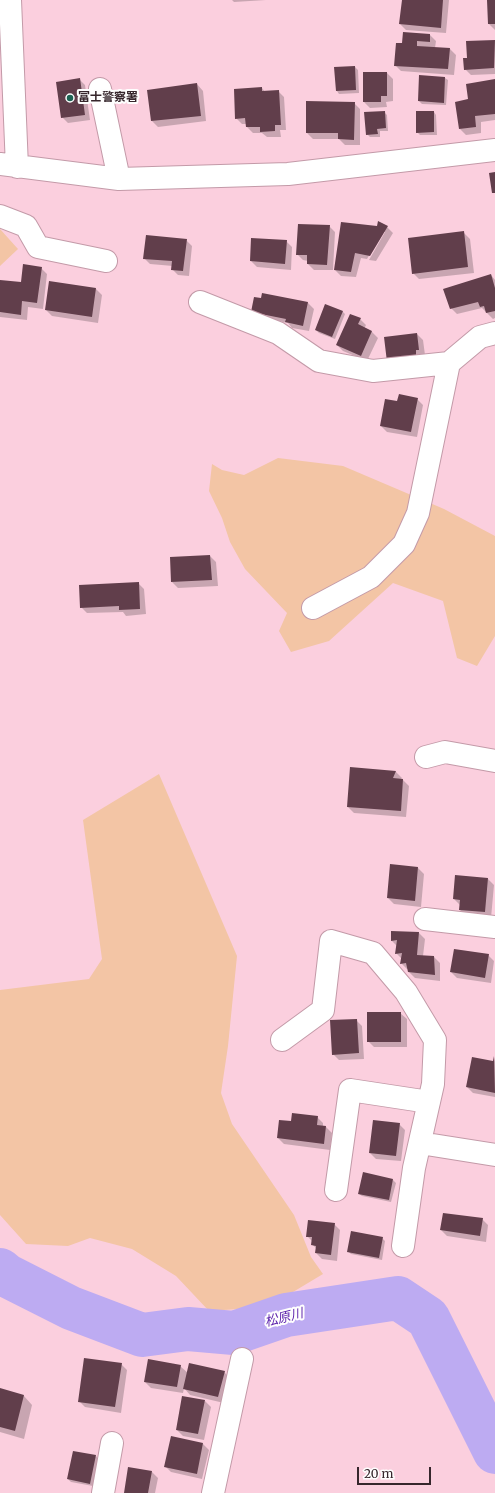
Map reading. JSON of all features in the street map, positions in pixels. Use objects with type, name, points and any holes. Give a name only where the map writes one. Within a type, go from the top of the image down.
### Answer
[{"type":"street","points":[[10,0],[8,166],[118,179],[288,174],[495,150]]},
{"type":"street","points":[[100,89],[118,179]]},
{"type":"street","points":[[0,216],[26,226],[38,247],[106,261]]},
{"type":"street","points":[[200,302],[278,332],[319,361],[373,371],[449,363],[480,337],[495,333]]},
{"type":"street","points":[[313,608],[371,577],[404,544],[418,513],[449,363]]},
{"type":"street","points":[[426,757],[445,752],[495,761]]},
{"type":"street","points":[[425,919],[495,927]]},
{"type":"street","points":[[282,1040],[323,1010],[331,941],[373,953],[406,992],[435,1040],[433,1084],[414,1168],[403,1246]]},
{"type":"street","points":[[336,1190],[350,1090],[430,1102]]},
{"type":"street","points":[[420,1143],[495,1155]]},
{"type":"street","points":[[213,1493],[242,1359]]},
{"type":"street","points":[[104,1493],[112,1443]]},
{"type":"shaded area","points":[[0,229],[18,249],[0,266]]},
{"type":"shaded area","points":[[278,458],[343,466],[444,509],[495,536],[495,636],[477,666],[457,658],[443,601],[393,583],[329,641],[291,652],[279,631],[287,613],[245,569],[230,542],[222,518],[209,491],[212,464],[222,470],[244,475]]},
{"type":"shaded area","points":[[159,774],[237,956],[228,1046],[221,1093],[232,1124],[294,1215],[311,1257],[323,1274],[288,1295],[238,1309],[209,1311],[176,1276],[132,1249],[90,1238],[68,1246],[26,1244],[0,1215],[0,990],[89,979],[102,959],[83,820]]},
{"type":"building","points":[[402,0],[443,0],[441,28],[399,24]]},
{"type":"building","points":[[487,0],[495,0],[495,24],[488,24]]},
{"type":"building","points":[[403,32],[430,34],[430,42],[417,41],[417,46],[450,48],[448,69],[394,66],[396,43],[402,43]]},
{"type":"building","points":[[495,40],[494,68],[464,70],[463,58],[467,58],[466,41]]},
{"type":"building","points":[[355,66],[356,90],[336,91],[334,67]]},
{"type":"building","points":[[363,72],[387,72],[387,96],[381,96],[381,102],[363,102]]},
{"type":"building","points":[[419,75],[445,77],[444,103],[418,101]]},
{"type":"building","name":"富士警察署","points":[[80,78],[85,115],[61,118],[56,82]]},
{"type":"building","points":[[495,79],[495,114],[475,116],[476,127],[459,129],[455,102],[468,99],[466,84]]},
{"type":"building","points":[[197,83],[201,116],[151,121],[147,90]]},
{"type":"building","points":[[262,87],[262,91],[279,90],[281,125],[275,125],[275,131],[260,132],[260,127],[246,127],[245,118],[235,119],[234,89]]},
{"type":"building","points":[[306,101],[355,102],[354,140],[338,139],[338,133],[306,133]]},
{"type":"building","points":[[385,111],[386,128],[377,129],[378,134],[366,135],[364,112]]},
{"type":"building","points":[[416,111],[434,111],[434,132],[416,133]]},
{"type":"building","points":[[495,172],[495,193],[492,193],[489,173]]},
{"type":"building","points":[[378,221],[388,226],[370,256],[355,253],[351,272],[334,270],[341,222],[377,226]]},
{"type":"building","points":[[298,224],[330,225],[327,265],[307,264],[307,255],[296,255]]},
{"type":"building","points":[[464,231],[468,267],[412,274],[408,238]]},
{"type":"building","points":[[146,235],[187,239],[183,271],[171,270],[172,261],[143,259]]},
{"type":"building","points":[[251,238],[287,240],[285,264],[250,261]]},
{"type":"building","points":[[23,264],[42,267],[37,303],[22,301],[21,315],[0,312],[0,280],[21,282]]},
{"type":"building","points":[[491,274],[495,288],[495,311],[486,313],[484,306],[480,307],[478,302],[450,309],[443,289]]},
{"type":"building","points":[[49,281],[96,288],[92,317],[45,310]]},
{"type":"building","points":[[262,293],[308,302],[303,326],[285,322],[286,319],[251,312],[254,297],[261,298]]},
{"type":"building","points":[[325,304],[343,311],[332,337],[315,330]]},
{"type":"building","points":[[350,314],[361,318],[358,324],[372,331],[361,356],[336,345]]},
{"type":"building","points":[[417,333],[419,350],[416,350],[416,358],[387,362],[384,337]]},
{"type":"building","points":[[399,394],[418,398],[411,432],[380,426],[385,399],[397,401]]},
{"type":"building","points":[[210,555],[212,580],[171,582],[170,557]]},
{"type":"building","points":[[139,582],[140,609],[119,610],[119,606],[80,608],[79,585]]},
{"type":"building","points":[[350,767],[396,771],[393,778],[403,779],[401,811],[347,807]]},
{"type":"building","points":[[390,864],[418,867],[415,901],[387,898]]},
{"type":"building","points":[[455,875],[488,878],[485,912],[459,910],[460,900],[453,899]]},
{"type":"building","points":[[391,931],[419,932],[417,955],[434,956],[435,975],[408,972],[406,963],[400,964],[402,953],[395,954],[397,940],[391,941]]},
{"type":"building","points":[[454,949],[489,954],[485,978],[450,972]]},
{"type":"building","points":[[367,1012],[401,1012],[401,1042],[367,1042]]},
{"type":"building","points":[[357,1019],[359,1053],[332,1055],[330,1020]]},
{"type":"building","points":[[494,1056],[495,1093],[466,1087],[472,1057],[493,1061]]},
{"type":"building","points":[[292,1113],[318,1116],[317,1125],[326,1126],[324,1144],[277,1138],[279,1120],[291,1121]]},
{"type":"building","points":[[373,1120],[400,1123],[396,1156],[369,1153]]},
{"type":"building","points":[[363,1172],[393,1179],[389,1200],[358,1194]]},
{"type":"building","points":[[443,1213],[483,1218],[480,1236],[440,1230]]},
{"type":"building","points":[[308,1220],[335,1223],[331,1255],[315,1253],[316,1246],[311,1245],[312,1237],[306,1237]]},
{"type":"building","points":[[351,1231],[383,1237],[379,1258],[347,1252]]},
{"type":"building","points":[[84,1358],[122,1363],[115,1407],[78,1402]]},
{"type":"building","points":[[148,1359],[181,1365],[177,1387],[144,1382]]},
{"type":"building","points":[[189,1363],[225,1371],[218,1397],[183,1389]]},
{"type":"building","points":[[0,1388],[24,1395],[15,1431],[0,1427]]},
{"type":"building","points":[[182,1396],[205,1400],[198,1434],[176,1430]]},
{"type":"building","points":[[171,1436],[203,1443],[197,1474],[164,1467]]},
{"type":"building","points":[[73,1451],[96,1455],[90,1484],[67,1479]]},
{"type":"building","points":[[128,1467],[152,1471],[148,1493],[124,1493]]},
{"type":"waterway","name":"松原川","points":[[0,1270],[6,1275],[71,1308],[142,1335],[188,1329],[234,1333],[286,1315],[398,1298],[428,1318],[495,1452]]},
{"type":"place","name":"富士警察署","points":[[70,98]]}]
